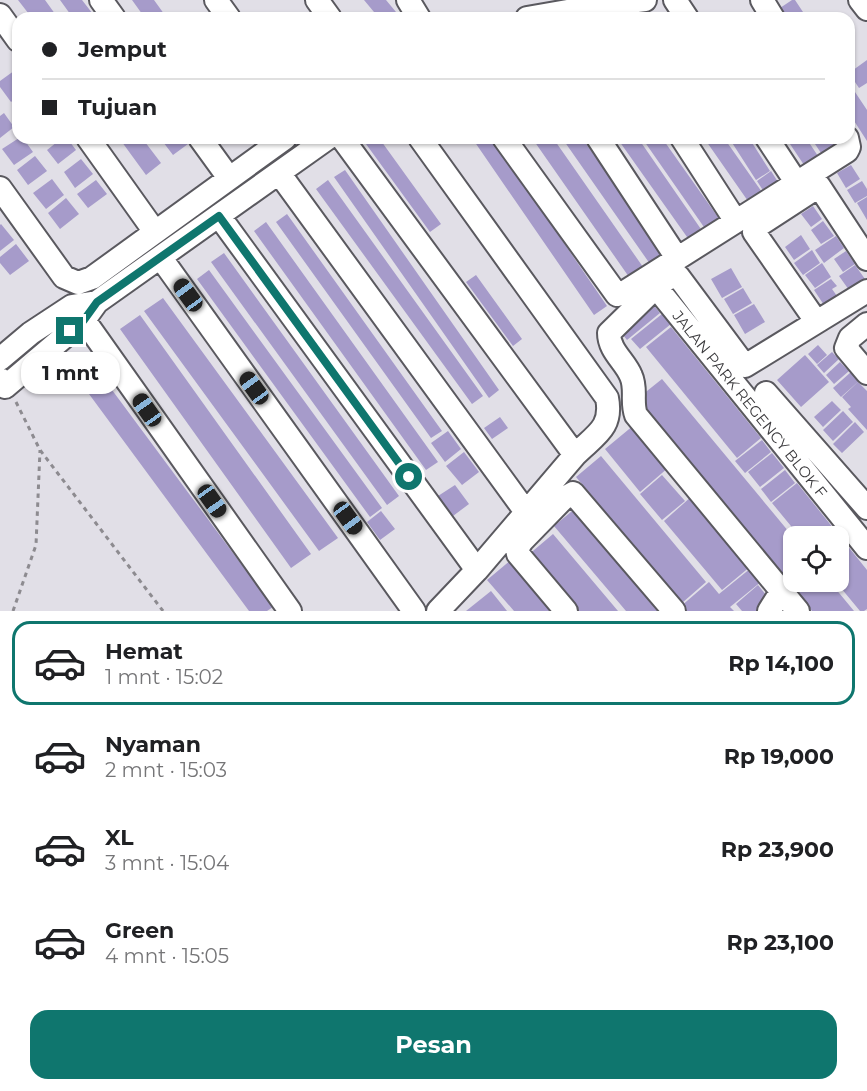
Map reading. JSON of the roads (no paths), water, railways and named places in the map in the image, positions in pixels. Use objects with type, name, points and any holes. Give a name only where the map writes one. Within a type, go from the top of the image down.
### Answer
[{"type":"street","points":[[574,12],[645,0]]},
{"type":"street","points":[[860,0],[867,9]]},
{"type":"street","points":[[0,15],[12,32]]},
{"type":"street","points":[[92,144],[155,232]]},
{"type":"street","points":[[204,144],[229,178]]},
{"type":"street","points":[[0,188],[64,278],[78,283],[92,278],[277,144]]},
{"type":"street","points":[[0,359],[31,333],[78,313],[97,302],[320,144]]},
{"type":"street","points":[[346,144],[575,455]]},
{"type":"street","points":[[424,144],[607,398],[608,419],[603,428],[575,455],[477,570],[438,611]]},
{"type":"street","points":[[508,144],[617,295],[621,295],[735,220],[847,151],[848,144]]},
{"type":"street","points":[[602,144],[677,258]]},
{"type":"street","points":[[686,144],[735,220]]},
{"type":"street","points":[[771,144],[796,182]]},
{"type":"street","points":[[279,173],[526,512]]},
{"type":"street","points":[[816,321],[754,232],[756,227],[819,186],[867,259]]},
{"type":"street","points":[[219,216],[477,570]]},
{"type":"street","points":[[161,258],[414,611]]},
{"type":"street","points":[[798,611],[636,415],[633,382],[630,373],[612,347],[609,333],[656,287],[676,274],[737,372],[867,291]]},
{"type":"street","name":"JALAN PARK REGENCY BLOK F","points":[[656,287],[737,372],[867,548]]},
{"type":"street","points":[[8,390],[78,313]]},
{"type":"street","points":[[78,313],[290,611]]},
{"type":"street","points":[[867,324],[850,338],[846,348],[867,373]]},
{"type":"street","points":[[766,393],[867,508]]},
{"type":"street","points":[[566,611],[518,554],[517,549],[564,498],[573,493],[674,611]]},
{"type":"street","points":[[769,611],[781,592]]}]
